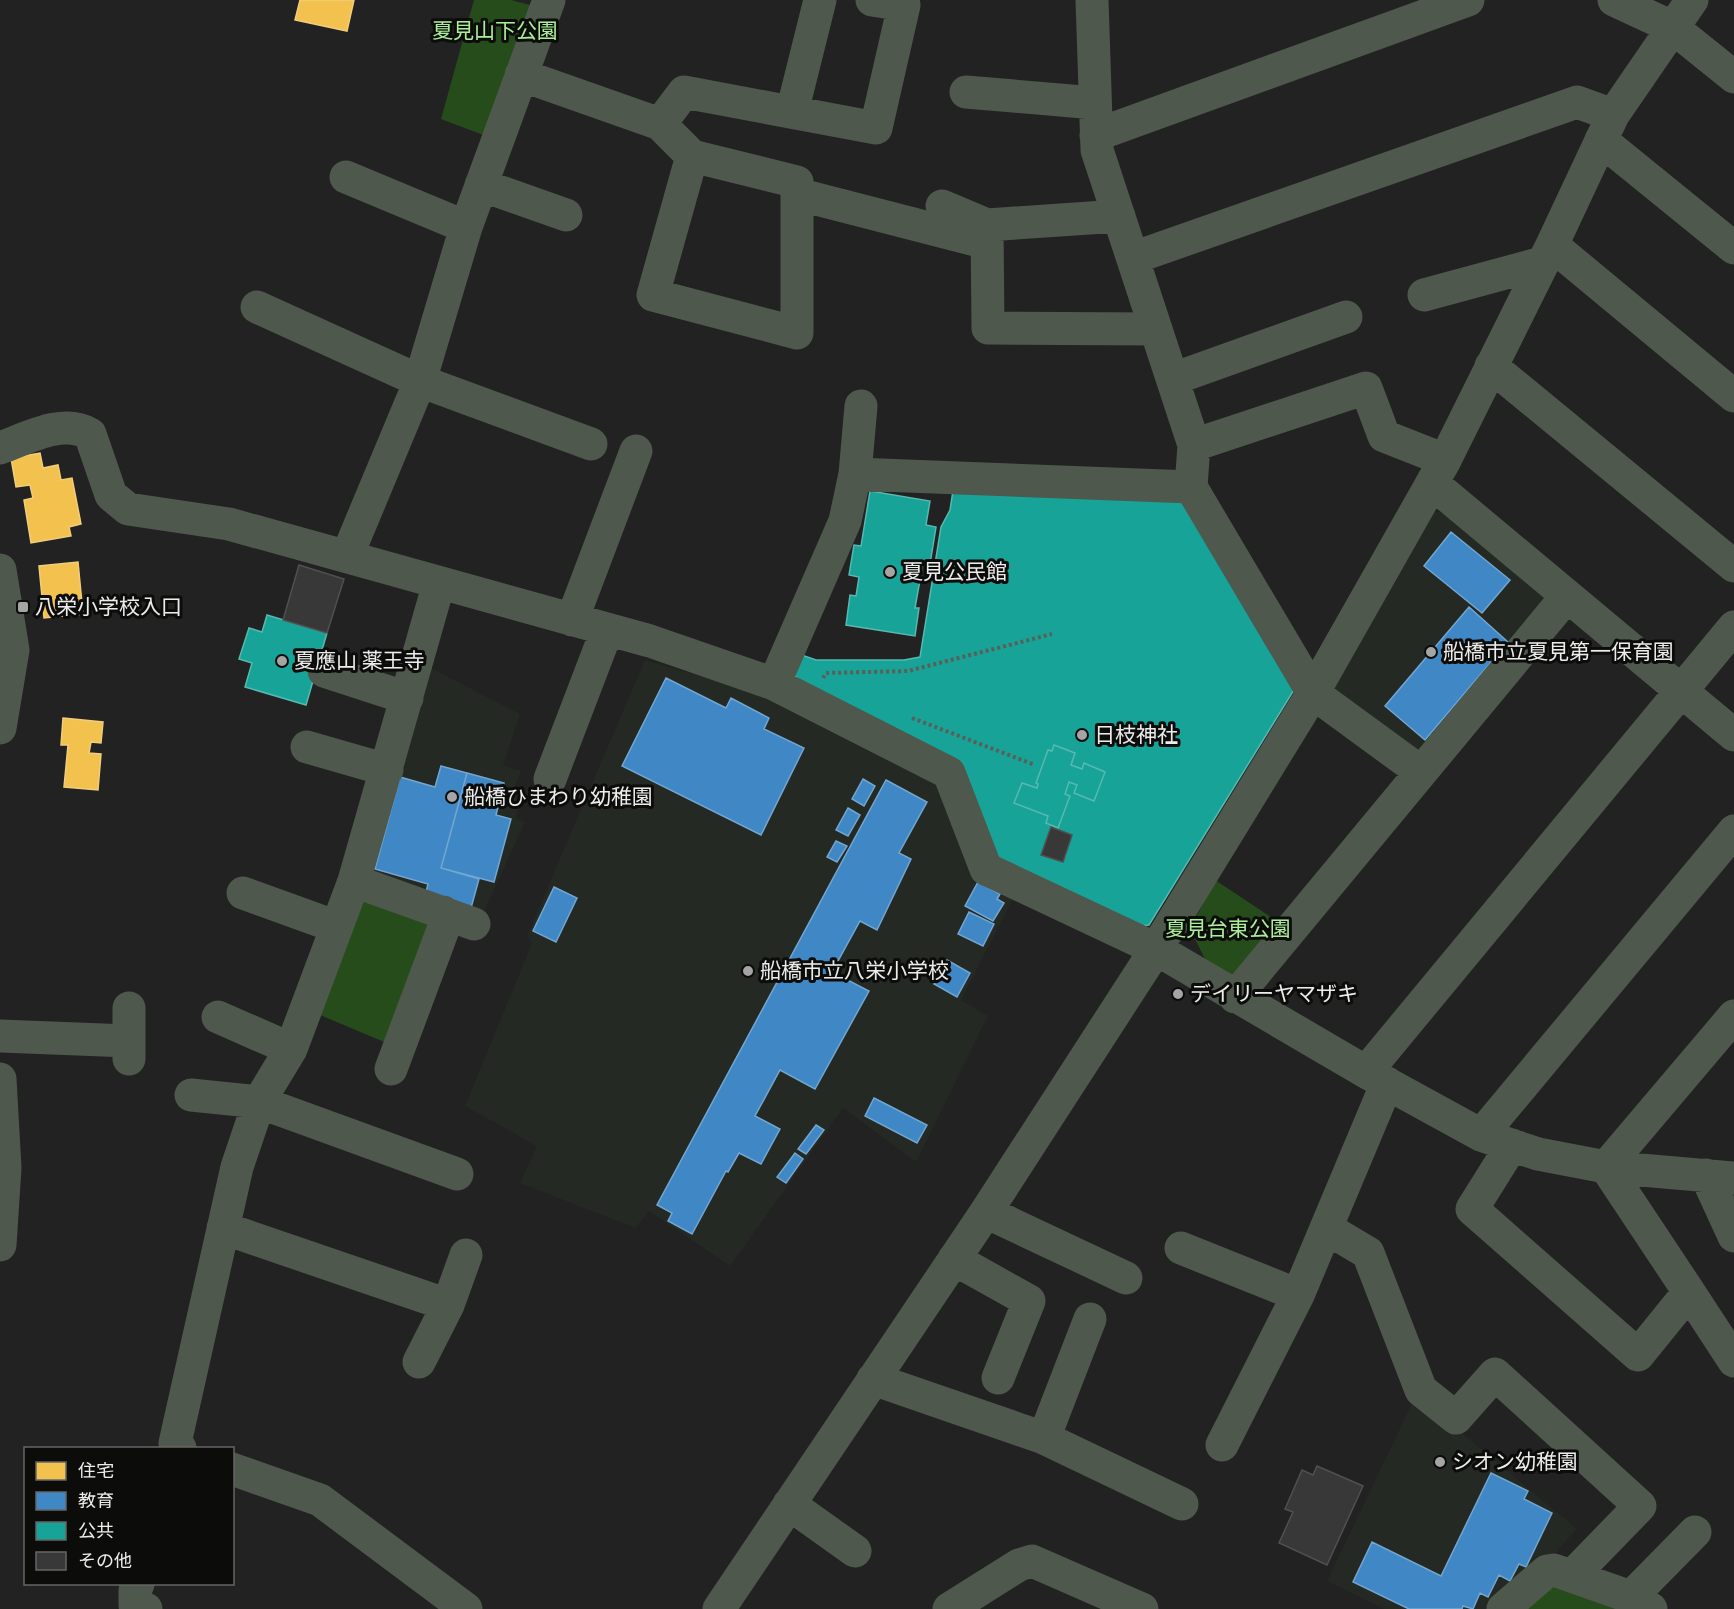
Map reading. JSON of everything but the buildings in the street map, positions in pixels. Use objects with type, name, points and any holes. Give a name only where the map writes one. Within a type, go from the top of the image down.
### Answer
[{"type":"street","points":[[346,556],[420,381],[466,227],[549,0]]},
{"type":"street","points":[[792,112],[820,0]]},
{"type":"street","points":[[660,124],[684,92],[876,128],[904,5],[872,0]]},
{"type":"street","points":[[1096,135],[1468,0]]},
{"type":"street","points":[[1614,0],[1672,27],[1734,77]]},
{"type":"street","points":[[719,1609],[986,1212],[1156,949],[1313,693],[1439,472],[1607,127],[1692,0]]},
{"type":"street","points":[[1095,1],[1095,103],[1098,150],[1194,445],[1191,487],[1313,693],[1421,772]]},
{"type":"street","points":[[1672,27],[1681,55],[1734,97]]},
{"type":"street","points":[[521,75],[660,124],[692,156],[797,182],[796,333],[653,295],[692,156]]},
{"type":"street","points":[[966,92],[1095,103]]},
{"type":"street","points":[[1133,258],[1578,102],[1734,248]]},
{"type":"street","points":[[346,177],[466,227]]},
{"type":"street","points":[[481,185],[566,215]]},
{"type":"street","points":[[797,194],[987,234],[1119,216]]},
{"type":"street","points":[[942,206],[987,234]]},
{"type":"street","points":[[987,234],[988,328],[1156,329]]},
{"type":"street","points":[[1424,295],[1547,254]]},
{"type":"street","points":[[1547,254],[1734,396]]},
{"type":"street","points":[[257,307],[420,381],[591,444]]},
{"type":"street","points":[[1173,379],[1346,317]]},
{"type":"street","points":[[1491,366],[1734,567]]},
{"type":"street","points":[[1194,445],[1366,388],[1384,436],[1439,472],[1567,596],[1734,735]]},
{"type":"street","points":[[774,684],[845,521],[855,474],[861,406]]},
{"type":"street","points":[[0,448],[66,426],[80,428],[90,434],[111,495],[128,509],[229,524],[650,641],[774,684],[949,773],[986,869],[1156,949],[1376,1078],[1481,1135],[1538,1154],[1606,1167],[1720,1177],[1734,1236]]},
{"type":"street","points":[[572,620],[636,451]]},
{"type":"street","points":[[855,474],[1191,487]]},
{"type":"street","points":[[0,572],[13,650],[0,728]]},
{"type":"street","points":[[177,1447],[237,1167],[259,1102],[291,1049],[354,880],[439,583]]},
{"type":"street","points":[[1235,997],[1567,596]]},
{"type":"street","points":[[1222,1445],[1298,1295],[1326,1228],[1376,1078],[1680,690],[1734,627]]},
{"type":"street","points":[[550,779],[608,630]]},
{"type":"street","points":[[324,671],[407,698]]},
{"type":"street","points":[[307,747],[387,770]]},
{"type":"street","points":[[1481,1135],[1734,831]]},
{"type":"street","points":[[354,880],[474,924]]},
{"type":"street","points":[[243,893],[337,927]]},
{"type":"street","points":[[391,1069],[444,927],[443,912]]},
{"type":"street","points":[[0,1036],[129,1050],[129,1008]]},
{"type":"street","points":[[1606,1167],[1734,1016]]},
{"type":"street","points":[[218,1017],[291,1049]]},
{"type":"street","points":[[0,1079],[5,1168],[0,1245]]},
{"type":"street","points":[[191,1095],[259,1102],[457,1174]]},
{"type":"street","points":[[1512,1145],[1472,1209],[1638,1355],[1689,1292]]},
{"type":"street","points":[[1606,1167],[1734,1361]]},
{"type":"street","points":[[986,1212],[1126,1278]]},
{"type":"street","points":[[223,1228],[448,1305]]},
{"type":"street","points":[[1326,1228],[1368,1253],[1421,1390],[1456,1418],[1495,1374],[1640,1506],[1572,1576]]},
{"type":"street","points":[[1181,1248],[1298,1295]]},
{"type":"street","points":[[419,1362],[448,1305],[466,1255]]},
{"type":"street","points":[[954,1259],[1029,1301],[998,1378]]},
{"type":"street","points":[[1044,1438],[1090,1319]]},
{"type":"street","points":[[873,1379],[1044,1438],[1182,1504]]},
{"type":"street","points":[[234,1470],[320,1500],[466,1609]]},
{"type":"street","points":[[789,1504],[855,1551]]},
{"type":"street","points":[[1503,1609],[1547,1571],[1554,1570],[1641,1603],[1695,1532]]},
{"type":"street","points":[[950,1609],[1019,1565],[1032,1561],[1130,1607]]},
{"type":"street","points":[[138,1585],[135,1590],[135,1605],[146,1609]]},
{"type":"path","points":[[820,683],[826,674],[908,671],[1052,634]]},
{"type":"shaded area","name":"船橋市立夏見第一保育園","points":[[1432,512],[1446,512],[1545,592],[1546,606],[1422,753],[1329,698]]},
{"type":"shaded area","name":"船橋市立八栄小学校","points":[[645,660],[781,700],[945,785],[1016,893],[961,1000],[988,1016],[916,1162],[843,1108],[730,1266],[649,1211],[635,1228],[520,1183],[537,1146],[465,1106],[532,943],[527,936]]},
{"type":"shaded area","name":"船橋ひまわり幼稚園","points":[[423,664],[520,714],[503,765],[521,771],[514,789],[518,806],[516,819],[525,822],[481,918],[368,869]]},
{"type":"shaded area","name":"シオン幼稚園","points":[[1416,1395],[1577,1529],[1547,1562],[1493,1609],[1384,1609],[1327,1581]]},
{"type":"green space","name":"夏見山下公園","points":[[474,0],[511,0],[534,6],[486,136],[441,119]]},
{"type":"green space","name":"夏見台東公園","points":[[1215,880],[1277,921],[1233,978],[1205,959],[1190,929]]},
{"type":"green space","points":[[359,898],[431,915],[389,1044],[313,1012]]},
{"type":"green space","points":[[1548,1576],[1626,1609],[1509,1609]]},
{"type":"place","name":"夏見公民館","points":[[890,572]]},
{"type":"place","name":"八栄小学校入口","points":[[23,607]]},
{"type":"place","name":"船橋市立夏見第一保育園","points":[[1431,652]]},
{"type":"place","name":"夏應山 薬王寺","points":[[282,661]]},
{"type":"place","name":"日枝神社","points":[[1082,735]]},
{"type":"place","name":"船橋ひまわり幼稚園","points":[[452,797]]},
{"type":"place","name":"船橋市立八栄小学校","points":[[748,971]]},
{"type":"place","name":"デイリーヤマザキ","points":[[1178,994]]},
{"type":"place","name":"シオン幼稚園","points":[[1440,1462]]}]
